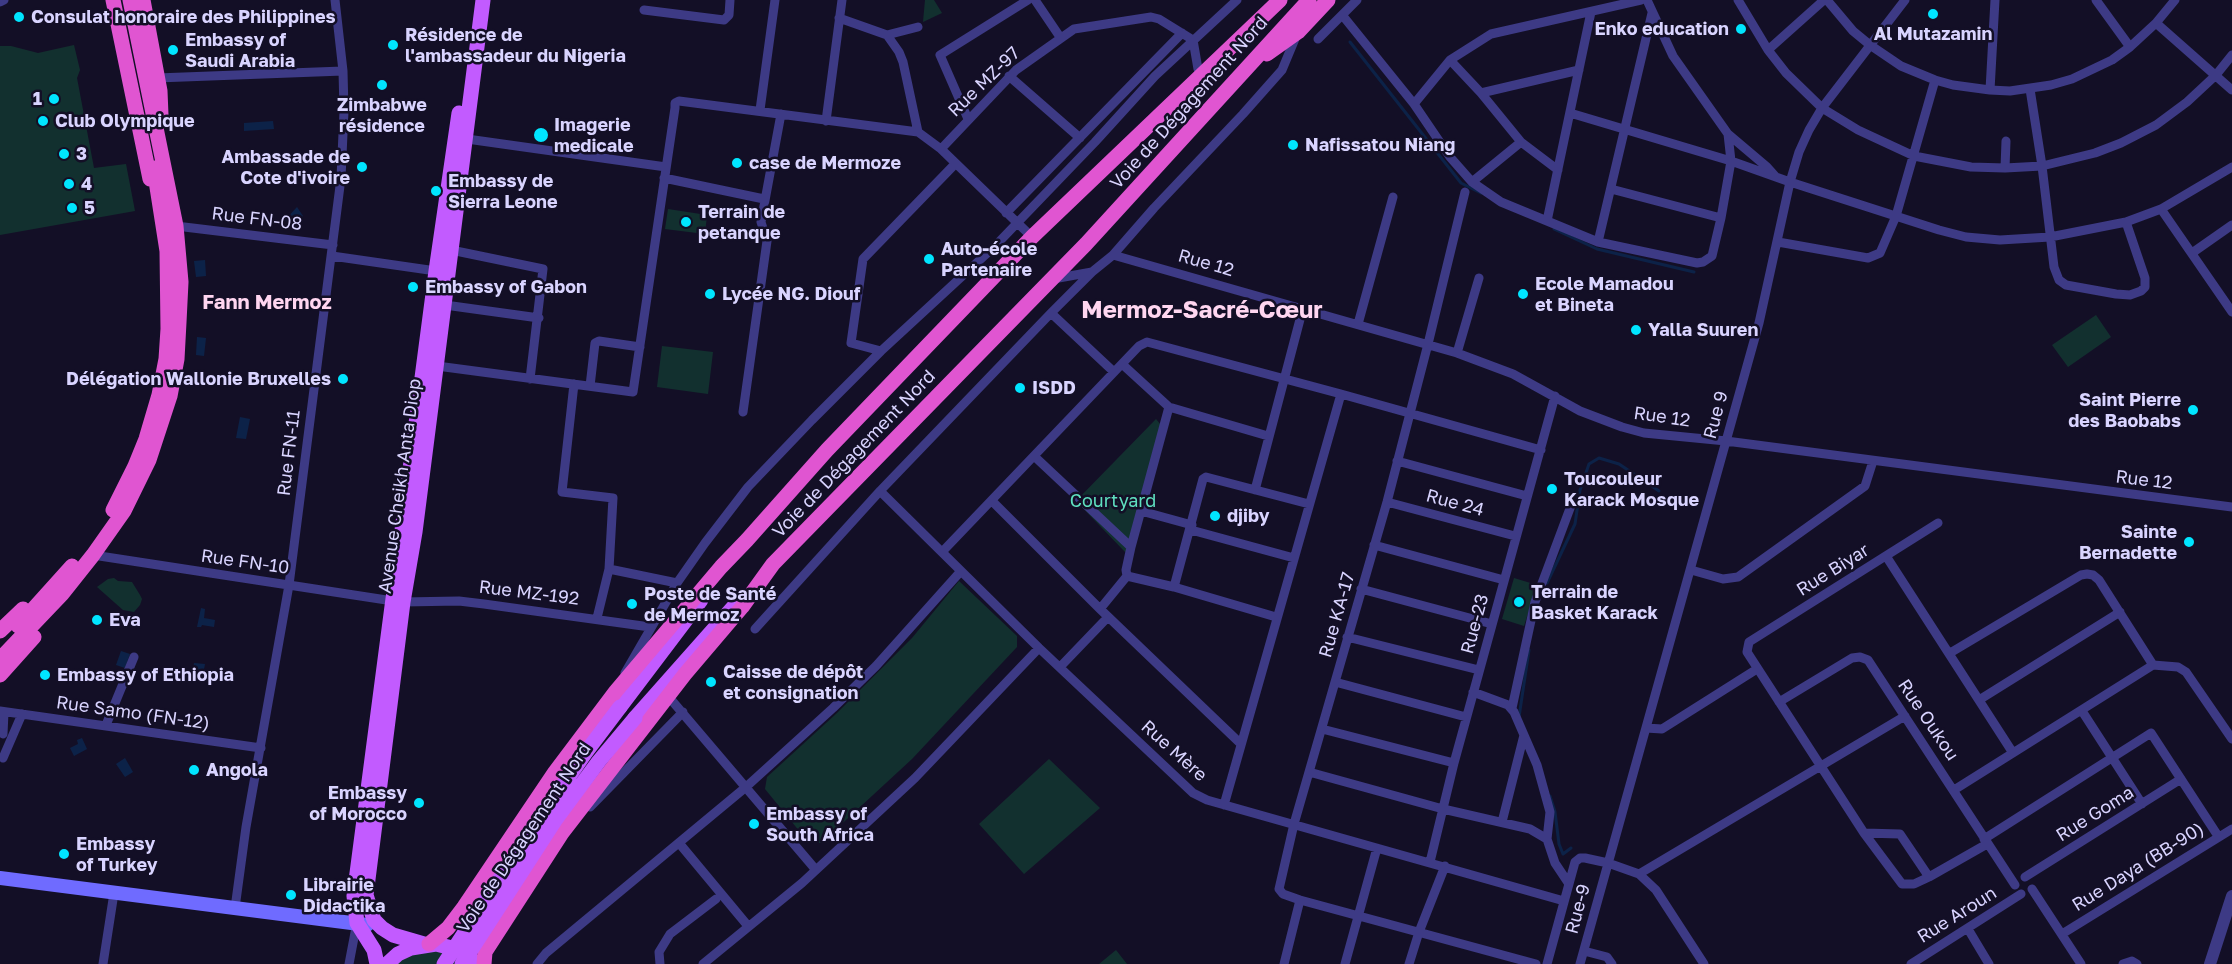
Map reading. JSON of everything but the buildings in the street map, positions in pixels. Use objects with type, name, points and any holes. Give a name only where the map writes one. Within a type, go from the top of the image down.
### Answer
[{"type":"highway","points":[[113,0],[150,179],[160,200]]},
{"type":"highway","points":[[0,659],[56,592],[114,509],[135,466],[153,416],[163,376],[168,329],[167,251],[160,200],[120,0]]},
{"type":"highway","points":[[0,645],[93,555],[132,496],[149,460],[170,396],[177,359],[181,282],[176,226],[130,0]]},
{"type":"highway","points":[[143,0],[158,78],[161,114],[160,151]]},
{"type":"highway","points":[[1175,102],[1198,69],[1266,0]]},
{"type":"highway","name":"Voie de Dégagement Nord","points":[[747,540],[827,450],[1032,237],[1280,0]]},
{"type":"highway","name":"Voie de Dégagement Nord","points":[[773,564],[1053,279],[1144,183],[1309,0]]},
{"type":"highway","points":[[1252,63],[1282,45],[1298,32],[1328,0]]},
{"type":"highway","points":[[426,944],[439,937],[459,915],[555,772],[616,691],[721,567],[747,540]]},
{"type":"highway","points":[[484,964],[485,952],[562,833],[668,696],[742,607],[773,564]]},
{"type":"highway","points":[[0,631],[17,613],[56,592]]},
{"type":"highway","points":[[0,675],[49,619],[56,592]]},
{"type":"main road","name":"Avenue Cheikh Anta Diop","points":[[382,928],[374,920],[366,895],[436,271],[474,0]]},
{"type":"main road","name":"Avenue Cheikh Anta Diop","points":[[377,964],[374,950],[357,923],[354,896],[398,601],[415,532],[483,0]]},
{"type":"main road","name":"Voie de Dégagement Nord","points":[[444,964],[586,752],[747,540]]},
{"type":"main road","name":"Voie de Dégagement Nord","points":[[462,964],[556,819],[599,761],[702,639],[773,564]]},
{"type":"main road","points":[[0,878],[357,923],[382,928],[393,935],[426,944],[443,945],[456,949],[478,964]]},
{"type":"main road","points":[[387,964],[404,950],[426,944]]},
{"type":"street","points":[[0,2],[4,0]]},
{"type":"street","name":"Rue FN-11","points":[[235,908],[246,827],[289,585],[341,178],[343,71],[335,0]]},
{"type":"street","points":[[644,10],[724,20],[729,15],[730,0]]},
{"type":"street","points":[[759,110],[775,0]]},
{"type":"street","points":[[826,121],[842,0]]},
{"type":"street","points":[[968,119],[940,55],[1028,0]]},
{"type":"street","points":[[1035,0],[1060,38]]},
{"type":"street","points":[[616,691],[650,627],[677,583],[748,487],[881,351],[996,245],[1155,76],[1237,0]]},
{"type":"street","points":[[1318,39],[1357,0]]},
{"type":"street","points":[[1414,104],[1450,60],[1491,34],[1641,0]]},
{"type":"street","points":[[1647,0],[1673,56],[1728,134],[1767,167],[1775,177]]},
{"type":"street","points":[[1738,0],[1768,50],[1786,73],[1822,108],[1858,130],[1914,156],[1971,167],[2043,166],[2095,153],[2130,138],[2156,125],[2187,102],[2216,75],[2232,55]]},
{"type":"street","points":[[1768,50],[1825,0],[1870,45],[1901,66],[1935,80],[1962,87],[1990,90],[2030,89],[2072,79],[2112,60],[2156,23],[2175,0]]},
{"type":"street","name":"Rue 9","points":[[1608,863],[1759,323],[1790,182],[1803,145],[1822,108],[1905,0]]},
{"type":"street","points":[[1990,90],[1995,0]]},
{"type":"street","points":[[2096,0],[2130,47]]},
{"type":"street","points":[[1547,221],[1591,12]]},
{"type":"street","points":[[1598,242],[1652,13]]},
{"type":"street","points":[[1343,16],[1414,104],[1450,157],[1472,182],[1501,202],[1598,242],[1697,263],[1712,256],[1731,161],[1728,134]]},
{"type":"street","name":"Rue MZ-97","points":[[941,149],[1009,76],[1074,29],[1151,17],[1193,40]]},
{"type":"street","points":[[839,18],[887,35],[918,27]]},
{"type":"street","points":[[2156,23],[2232,90]]},
{"type":"street","points":[[754,629],[880,491],[1051,313],[1092,272],[1113,255],[1243,114],[1282,70],[1298,32]]},
{"type":"street","points":[[1006,213],[1182,33]]},
{"type":"street","points":[[887,35],[903,62],[918,132]]},
{"type":"street","points":[[1193,40],[1198,69]]},
{"type":"street","points":[[1450,60],[1521,142],[1558,170]]},
{"type":"street","points":[[1480,93],[1579,70]]},
{"type":"street","points":[[158,78],[343,71]]},
{"type":"street","points":[[1009,76],[1080,138]]},
{"type":"street","points":[[1778,242],[1868,258],[1880,253],[1896,216],[1935,80]]},
{"type":"street","points":[[2030,89],[2043,166],[2056,275],[2062,283],[2105,292],[2136,294],[2145,287],[2145,279],[2126,222]]},
{"type":"street","points":[[437,366],[633,392],[675,103],[679,100],[918,132],[941,149],[1032,237]]},
{"type":"street","points":[[1570,113],[1731,161],[1939,230],[1966,237],[2000,240],[2050,237],[2126,222],[2162,209],[2232,167]]},
{"type":"street","points":[[743,412],[767,241],[762,222],[764,199],[782,114]]},
{"type":"street","points":[[467,139],[666,167]]},
{"type":"street","points":[[2005,168],[2006,141]]},
{"type":"street","points":[[1472,182],[1521,142]]},
{"type":"street","points":[[881,351],[851,343],[863,259],[955,164]]},
{"type":"street","points":[[664,178],[764,199]]},
{"type":"street","points":[[1611,189],[1721,218]]},
{"type":"street","name":"Rue KA-17","points":[[1300,900],[1283,894],[1279,889],[1294,824],[1387,502],[1465,192]]},
{"type":"street","points":[[1358,324],[1393,197]]},
{"type":"street","points":[[2162,209],[2231,308]]},
{"type":"street","points":[[2192,253],[2232,225]]},
{"type":"street","name":"Rue FN-08","points":[[176,226],[333,245]]},
{"type":"street","points":[[451,250],[543,268],[539,318],[530,379]]},
{"type":"street","name":"Rue 12","points":[[1113,255],[1457,353],[1513,374],[1580,411],[1622,428],[1644,433],[1726,441],[2232,507]]},
{"type":"street","points":[[332,256],[436,271]]},
{"type":"street","points":[[1053,279],[1092,272]]},
{"type":"street","points":[[1457,353],[1479,278]]},
{"type":"street","points":[[445,305],[539,318]]},
{"type":"street","points":[[1255,490],[1303,308]]},
{"type":"street","points":[[1051,313],[1114,372]]},
{"type":"street","points":[[590,386],[596,343],[599,341],[640,347]]},
{"type":"street","points":[[942,552],[992,501],[992,497],[1139,346],[1147,342],[1541,450]]},
{"type":"street","points":[[1122,364],[1169,407],[1268,436]]},
{"type":"street","points":[[574,384],[562,492],[613,498],[609,569],[597,618]]},
{"type":"street","points":[[1224,805],[1341,394]]},
{"type":"street","name":"Rue-23","points":[[1430,862],[1466,717],[1555,396]]},
{"type":"street","points":[[1100,609],[1127,576],[1126,570],[1131,547],[1169,407]]},
{"type":"street","points":[[1034,456],[1131,547]]},
{"type":"street","points":[[1397,461],[1527,496]]},
{"type":"street","points":[[1691,570],[1723,579],[1738,577],[1865,486],[1873,461]]},
{"type":"street","points":[[1174,587],[1203,479],[1206,477],[1309,504]]},
{"type":"street","name":"Rue Mère","points":[[880,491],[1039,648],[1193,793],[1224,805],[1564,901]]},
{"type":"street","points":[[992,501],[1108,617],[1241,744]]},
{"type":"street","name":"Rue 24","points":[[1387,502],[1515,536]]},
{"type":"street","points":[[1512,708],[1535,602],[1572,503]]},
{"type":"street","points":[[1141,511],[1294,558]]},
{"type":"street","name":"Rue Biyar","points":[[1757,669],[1747,651],[1749,642],[1938,523]]},
{"type":"street","points":[[1374,545],[1504,580]]},
{"type":"street","name":"Rue FN-10","points":[[93,555],[398,601]]},
{"type":"street","points":[[1886,556],[2013,753]]},
{"type":"street","points":[[609,569],[677,583]]},
{"type":"street","points":[[537,964],[546,953],[746,786],[833,708],[876,666],[961,571]]},
{"type":"street","points":[[1950,653],[2080,575],[2093,575],[2099,580],[2153,665]]},
{"type":"street","points":[[1127,576],[1174,587],[1276,617]]},
{"type":"street","points":[[1361,588],[1492,624]]},
{"type":"street","name":"Rue MZ-192","points":[[398,601],[459,601],[650,627]]},
{"type":"street","points":[[1979,700],[2120,612]]},
{"type":"street","points":[[1060,667],[1108,617]]},
{"type":"street","points":[[1347,637],[1479,670]]},
{"type":"street","points":[[704,964],[816,870],[915,778],[1039,648]]},
{"type":"street","points":[[106,725],[134,657]]},
{"type":"street","name":"Rue Oukou","points":[[1779,702],[1852,658],[1860,657],[1868,660],[2015,885]]},
{"type":"street","points":[[1954,790],[2153,665],[2178,667],[2186,672],[2232,739]]},
{"type":"street","points":[[1646,728],[1662,729],[1757,669],[1864,833],[1902,884],[1914,884],[1929,877],[2151,733],[2218,836]]},
{"type":"street","points":[[1335,682],[1466,717]]},
{"type":"street","points":[[1473,692],[1512,708],[1537,765],[1550,812],[1547,839],[1555,863],[1569,884]]},
{"type":"street","points":[[668,696],[816,870]]},
{"type":"street","points":[[2082,711],[2142,804]]},
{"type":"street","points":[[2,712],[3,734]]},
{"type":"street","name":"Rue Samo (FN-12)","points":[[2,712],[261,748]]},
{"type":"street","points":[[562,833],[637,761],[683,712]]},
{"type":"street","points":[[3,758],[22,714]]},
{"type":"street","points":[[1639,874],[1905,716]]},
{"type":"street","points":[[1322,729],[1454,763]]},
{"type":"street","points":[[1502,822],[1524,735]]},
{"type":"street","points":[[1309,772],[1443,809],[1530,829],[1547,839]]},
{"type":"street","name":"Rue Goma","points":[[2025,878],[2181,779]]},
{"type":"street","name":"Rue Daya (BB-90)","points":[[2062,934],[2232,829]]},
{"type":"street","points":[[1864,833],[1900,834],[1929,877]]},
{"type":"street","points":[[679,843],[748,926]]},
{"type":"street","points":[[1345,964],[1377,848]]},
{"type":"street","points":[[1547,964],[1575,862],[1580,858],[1585,858],[1639,874],[1656,890],[1704,964]]},
{"type":"street","name":"Rue-9","points":[[1580,964],[1608,863]]},
{"type":"street","points":[[1409,964],[1445,866]]},
{"type":"street","points":[[2032,889],[2027,894],[2017,892],[2015,885],[2017,880],[2025,878],[2031,882],[2032,889],[2081,964]]},
{"type":"street","points":[[103,964],[114,893]]},
{"type":"street","name":"Rue Aroun","points":[[1911,964],[2021,894]]},
{"type":"street","points":[[349,964],[357,923],[366,895]]},
{"type":"street","points":[[2210,964],[2232,896]]},
{"type":"street","points":[[660,964],[659,952],[670,934],[716,899]]},
{"type":"street","points":[[1284,964],[1300,900],[1536,964]]},
{"type":"street","points":[[1968,929],[1989,964]]},
{"type":"street","points":[[1584,951],[1607,957],[1612,964]]},
{"type":"street","points":[[2123,964],[2132,962],[2137,964]]},
{"type":"green space","points":[[925,0],[934,0],[942,13],[923,22]]},
{"type":"green space","name":"Club Olympique","points":[[74,45],[80,70],[77,78],[94,168],[126,164],[135,211],[0,235],[0,46],[11,46],[38,53]]},
{"type":"green space","name":"Terrain de petanque","points":[[668,209],[707,215],[705,234],[665,229]]},
{"type":"green space","points":[[2096,315],[2111,337],[2068,367],[2052,345]]},
{"type":"green space","points":[[662,346],[713,352],[708,394],[657,387]]},
{"type":"green space","name":"Courtyard","points":[[1156,419],[1161,425],[1126,553],[1076,501]]},
{"type":"green space","points":[[114,578],[118,581],[132,582],[140,595],[142,599],[140,605],[134,612],[123,610],[97,587],[108,579]]},
{"type":"green space","name":"Terrain de Basket Karack","points":[[1514,578],[1537,585],[1524,626],[1502,619]]},
{"type":"green space","points":[[959,581],[1017,636],[1017,647],[912,759],[821,843],[809,843],[765,789],[767,777],[837,713],[912,638]]},
{"type":"green space","points":[[1049,759],[1100,808],[1024,874],[979,824]]},
{"type":"green space","points":[[435,949],[470,964],[394,964],[403,957]]},
{"type":"green space","points":[[1116,950],[1127,964],[1099,964]]},
{"type":"water","points":[[273,121],[274,129],[244,131],[244,123]]},
{"type":"water","points":[[297,207],[303,216],[294,225],[289,225],[285,220]]},
{"type":"water","points":[[205,260],[206,276],[196,277],[194,261]]},
{"type":"water","points":[[197,337],[206,338],[204,356],[196,355]]},
{"type":"water","points":[[240,417],[250,419],[246,439],[236,438]]},
{"type":"water","points":[[201,608],[205,609],[204,618],[215,620],[214,627],[202,625],[197,627]]},
{"type":"water","points":[[121,651],[130,654],[125,668],[116,665]]},
{"type":"water","points":[[194,663],[205,664],[202,680],[195,679]]},
{"type":"water","points":[[82,738],[87,749],[74,756],[70,748],[78,744],[77,740]]},
{"type":"water","points":[[125,758],[133,772],[125,777],[116,764]]},
{"type":"waterway","points":[[1350,42],[1461,183],[1481,193]]},
{"type":"waterway","points":[[1554,229],[1597,249],[1694,272]]},
{"type":"waterway","points":[[1547,583],[1575,524],[1580,490],[1589,464],[1599,458],[1619,464],[1659,491]]},
{"type":"waterway","points":[[1519,717],[1529,650]]},
{"type":"waterway","points":[[1550,796],[1563,854],[1571,848]]},
{"type":"place","name":"Al Mutazamin","points":[[1933,14]]},
{"type":"place","name":"Consulat honoraire des Philippines","points":[[19,17]]},
{"type":"place","name":"Enko education","points":[[1741,29]]},
{"type":"place","name":"Résidence de l'ambassadeur du Nigeria","points":[[393,45]]},
{"type":"place","name":"Embassy of Saudi Arabia","points":[[173,50]]},
{"type":"place","name":"Zimbabwe résidence","points":[[382,85]]},
{"type":"place","name":"1","points":[[54,99]]},
{"type":"place","name":"Club Olympique","points":[[43,121]]},
{"type":"place","name":"Imagerie medicale","points":[[541,135]]},
{"type":"place","name":"Nafissatou Niang","points":[[1293,145]]},
{"type":"place","name":"3","points":[[64,154]]},
{"type":"place","name":"case de Mermoze","points":[[737,163]]},
{"type":"place","name":"Ambassade de Cote d'ivoire","points":[[362,167]]},
{"type":"place","name":"4","points":[[69,184]]},
{"type":"place","name":"Embassy de Sierra Leone","points":[[436,191]]},
{"type":"place","name":"5","points":[[72,208]]},
{"type":"place","name":"Terrain de petanque","points":[[686,222]]},
{"type":"place","name":"Auto-école Partenaire","points":[[929,259]]},
{"type":"place","name":"Embassy of Gabon","points":[[413,287]]},
{"type":"place","name":"Lycée NG. Diouf","points":[[710,294]]},
{"type":"place","name":"Ecole Mamadou et Bineta","points":[[1523,294]]},
{"type":"place","name":"Yalla Suuren","points":[[1636,330]]},
{"type":"place","name":"Délégation Wallonie Bruxelles","points":[[343,379]]},
{"type":"place","name":"ISDD","points":[[1020,388]]},
{"type":"place","name":"Saint Pierre des Baobabs","points":[[2193,410]]},
{"type":"place","name":"Toucouleur Karack Mosque","points":[[1552,489]]},
{"type":"place","name":"djiby","points":[[1215,516]]},
{"type":"place","name":"Sainte Bernadette","points":[[2189,542]]},
{"type":"place","name":"Terrain de Basket Karack","points":[[1519,602]]},
{"type":"place","name":"Poste de Santé de Mermoz","points":[[632,604]]},
{"type":"place","name":"Eva","points":[[97,620]]},
{"type":"place","name":"Embassy of Ethiopia","points":[[45,675]]},
{"type":"place","name":"Caisse de dépôt et consignation","points":[[711,682]]},
{"type":"place","name":"Angola","points":[[194,770]]},
{"type":"place","name":"Embassy of Morocco","points":[[419,803]]},
{"type":"place","name":"Embassy of South Africa","points":[[754,824]]},
{"type":"place","name":"Embassy of Turkey","points":[[64,854]]},
{"type":"place","name":"Librairie Didactika","points":[[291,895]]},
{"type":"district","name":"Fann Mermoz","points":[[267,303]]},
{"type":"district","name":"Mermoz-Sacré-Cœur","points":[[1202,310]]}]
